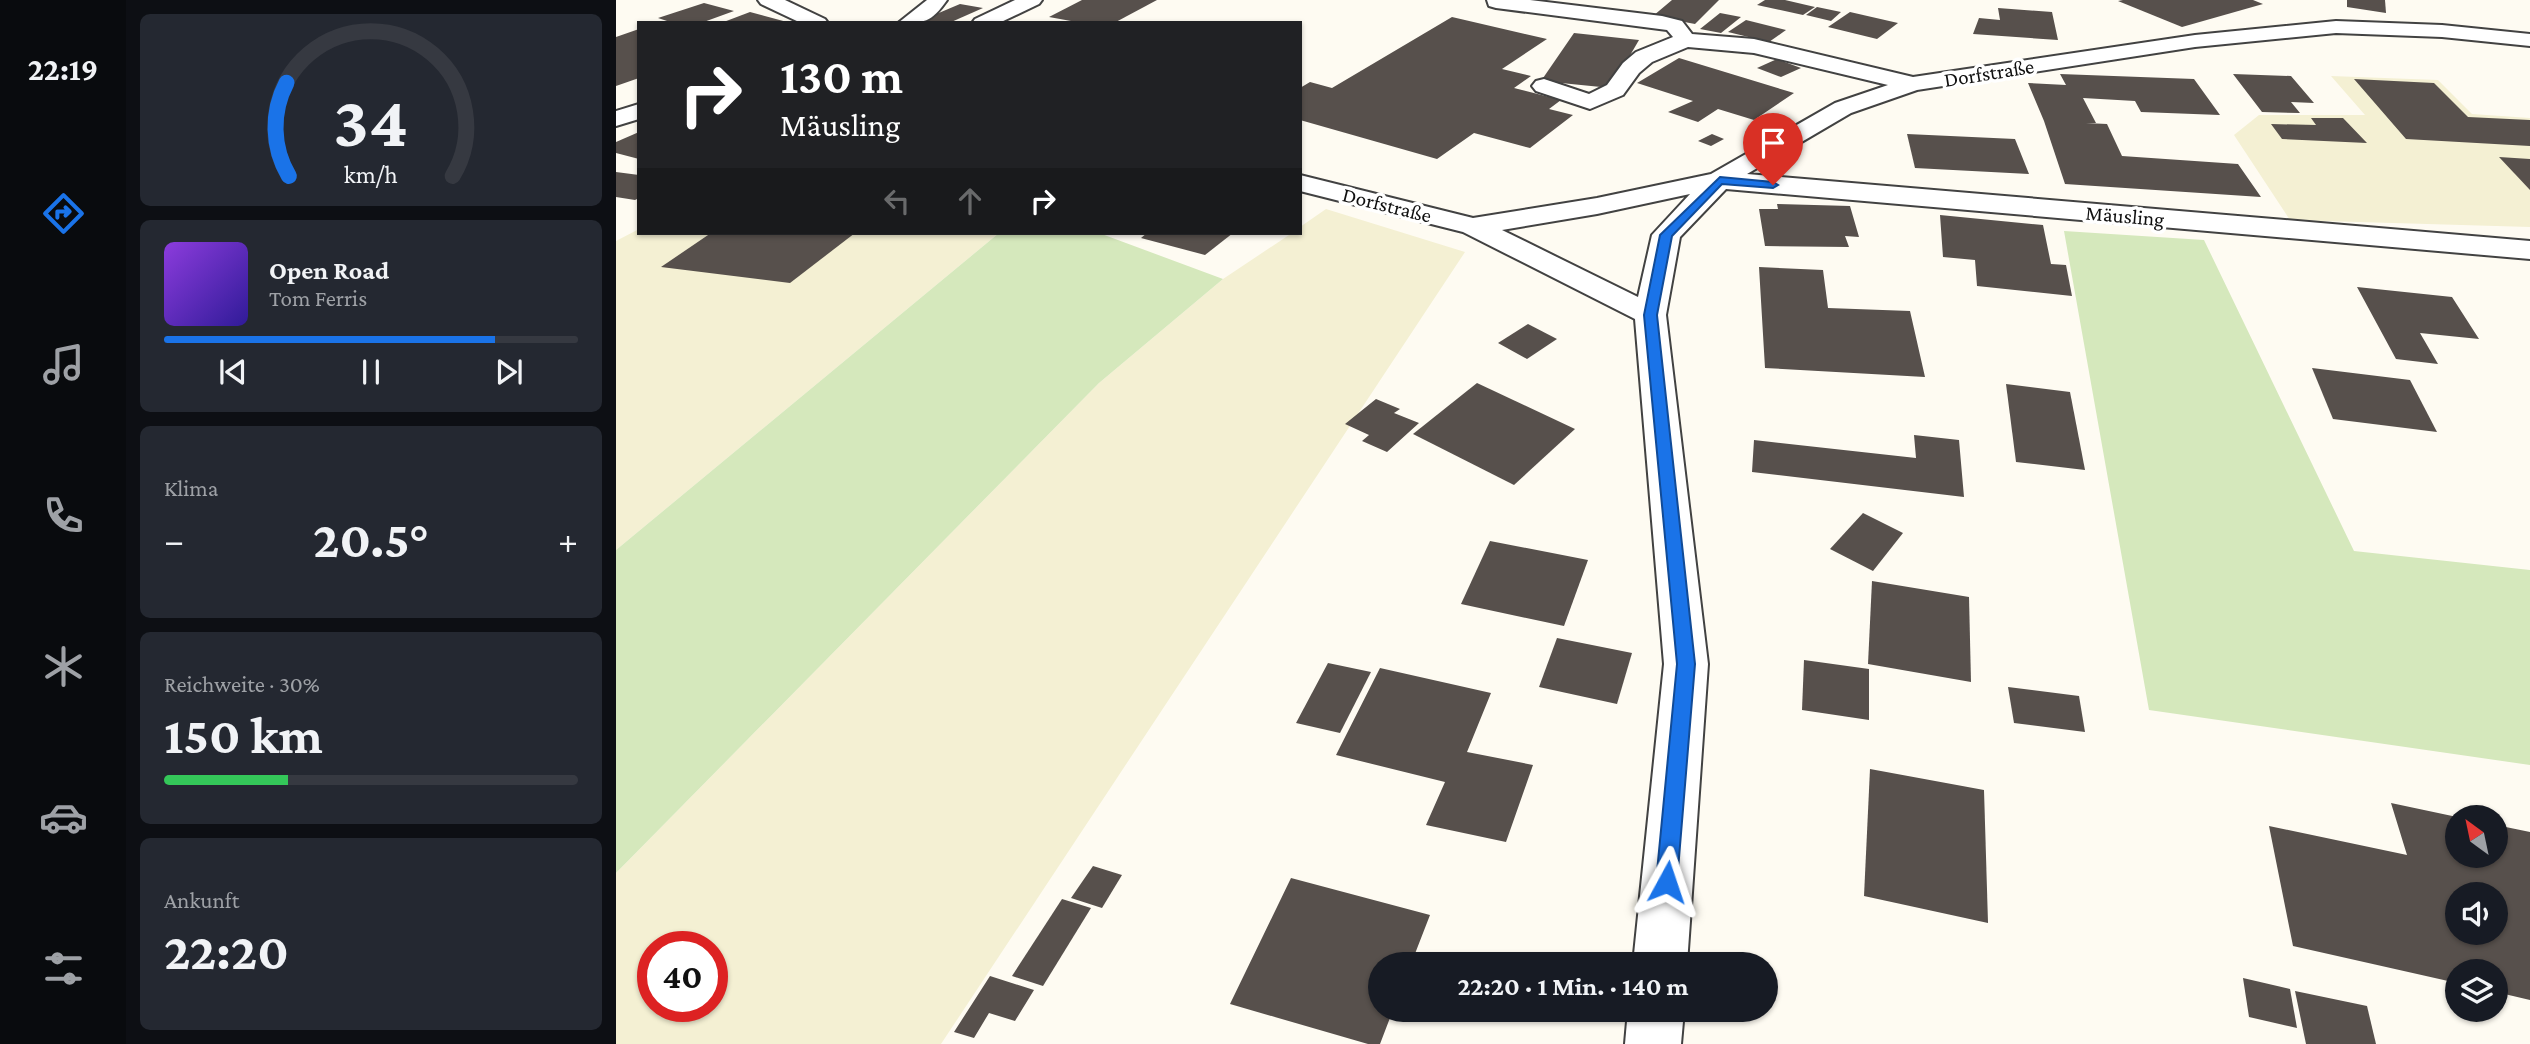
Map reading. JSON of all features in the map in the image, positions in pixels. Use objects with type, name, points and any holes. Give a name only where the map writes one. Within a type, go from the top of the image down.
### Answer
[{"type":"street","points":[[768,0],[814,21]]},
{"type":"street","points":[[911,21],[930,9],[937,0]]},
{"type":"street","points":[[986,21],[1032,0]]},
{"type":"street","points":[[1496,2],[1662,22],[1675,25],[1685,40]]},
{"type":"street","points":[[2326,4],[2336,27]]},
{"type":"street","name":"Dorfstraße","points":[[1473,226],[1597,206],[1720,180],[1843,108],[1913,84],[2182,43],[2336,27],[2442,31],[2530,40]]},
{"type":"street","points":[[1544,86],[1590,102],[1615,90],[1631,68],[1644,57],[1685,40],[1755,46],[1913,84]]},
{"type":"street","points":[[616,119],[637,112]]},
{"type":"street","points":[[1661,952],[1686,664],[1650,315],[1666,235],[1720,180]]},
{"type":"street","name":"Mäusling","points":[[1720,180],[2530,250]]},
{"type":"street","name":"Dorfstraße","points":[[1302,183],[1473,226],[1650,315]]},
{"type":"street","points":[[1653,1044],[1655,1022]]},
{"type":"shaded area","points":[[2331,76],[2438,80],[2472,114],[2530,118],[2530,227],[2290,220],[2234,135],[2259,115],[2365,115]]},
{"type":"shaded area","points":[[1326,209],[1465,252],[941,1044],[616,1044],[616,873],[1099,383],[1223,279],[1289,235],[1302,235],[1302,226]]},
{"type":"shaded area","points":[[637,230],[637,235],[997,235],[616,550],[616,241]]},
{"type":"green space","points":[[2064,231],[2204,240],[2354,551],[2530,570],[2530,765],[2149,710]]},
{"type":"green space","points":[[997,235],[1104,235],[1223,279],[1099,383],[616,873],[616,550]]},
{"type":"building","points":[[1082,0],[1157,0],[1118,21],[1071,21],[1049,17]]},
{"type":"building","points":[[1672,0],[1719,0],[1695,24],[1653,16]]},
{"type":"building","points":[[1765,0],[1785,0],[1815,7],[1803,15],[1757,5]]},
{"type":"building","points":[[2253,0],[2263,4],[2182,27],[2118,1]]},
{"type":"building","points":[[2347,0],[2385,0],[2386,13],[2347,7]]},
{"type":"building","points":[[704,3],[734,11],[706,21],[667,21],[658,18]]},
{"type":"building","points":[[960,4],[983,8],[954,21],[920,21]]},
{"type":"building","points":[[1817,7],[1841,12],[1831,21],[1806,15]]},
{"type":"building","points":[[1998,8],[2052,12],[2058,40],[1973,34],[1979,18],[2000,20]]},
{"type":"building","points":[[750,12],[783,21],[726,21]]},
{"type":"building","points":[[1850,12],[1898,23],[1877,39],[1828,27]]},
{"type":"building","points":[[1720,13],[1741,17],[1721,33],[1700,29]]},
{"type":"building","points":[[1452,17],[1547,39],[1502,69],[1531,76],[1514,88],[1561,100],[1549,109],[1573,115],[1530,148],[1474,133],[1437,159],[1302,121],[1302,87],[1310,82],[1332,88]]},
{"type":"building","points":[[1746,20],[1786,30],[1769,42],[1728,32]]},
{"type":"building","points":[[637,30],[637,79],[616,86],[616,37]]},
{"type":"building","points":[[1574,33],[1639,40],[1611,88],[1541,81]]},
{"type":"building","points":[[1679,58],[1794,93],[1754,120],[1718,109],[1698,122],[1668,112],[1693,101],[1637,83]]},
{"type":"building","points":[[1777,59],[1801,68],[1781,77],[1757,68]]},
{"type":"building","points":[[2060,74],[2194,79],[2220,115],[2141,112],[2135,101],[2083,98],[2096,123],[2086,123],[2107,124],[2122,156],[2238,164],[2261,197],[2065,184],[2028,83],[2066,85]]},
{"type":"building","points":[[2233,74],[2291,76],[2314,103],[2291,102],[2300,113],[2262,112]]},
{"type":"building","points":[[2354,79],[2434,83],[2468,117],[2530,120],[2530,146],[2406,139]]},
{"type":"building","points":[[2311,118],[2343,118],[2367,143],[2282,139],[2271,124],[2316,125]]},
{"type":"building","points":[[637,133],[637,158],[616,153],[616,142]]},
{"type":"building","points":[[1712,134],[1724,139],[1711,146],[1698,141]]},
{"type":"building","points":[[1907,134],[2015,139],[2029,174],[1915,168]]},
{"type":"building","points":[[2499,157],[2530,159],[2530,190]]},
{"type":"building","points":[[616,172],[637,175],[637,199],[616,197]]},
{"type":"building","points":[[1777,204],[1850,206],[1859,237],[1845,236],[1849,247],[1765,246],[1759,209],[1778,209]]},
{"type":"building","points":[[1940,215],[2043,225],[2051,264],[2066,265],[2072,296],[1977,286],[1975,260],[1943,257]]},
{"type":"building","points":[[708,235],[852,235],[790,283],[661,267]]},
{"type":"building","points":[[1145,235],[1230,235],[1205,255],[1141,238]]},
{"type":"building","points":[[1759,267],[1823,270],[1828,308],[1910,311],[1925,377],[1765,368]]},
{"type":"building","points":[[2357,287],[2452,297],[2479,339],[2420,333],[2438,364],[2396,359]]},
{"type":"building","points":[[1528,324],[1557,339],[1527,359],[1498,343]]},
{"type":"building","points":[[2312,368],[2410,380],[2437,432],[2333,419]]},
{"type":"building","points":[[1477,383],[1575,429],[1514,485],[1413,434]]},
{"type":"building","points":[[2006,384],[2070,392],[2085,470],[2016,462]]},
{"type":"building","points":[[1376,399],[1400,409],[1394,413],[1419,423],[1387,452],[1362,441],[1369,435],[1345,424]]},
{"type":"building","points":[[1914,435],[1959,440],[1964,497],[1752,472],[1754,440],[1916,458]]},
{"type":"building","points":[[1863,513],[1903,533],[1873,571],[1830,549]]},
{"type":"building","points":[[1490,541],[1588,560],[1564,626],[1461,604]]},
{"type":"building","points":[[1872,581],[1969,597],[1971,682],[1868,664]]},
{"type":"building","points":[[1557,638],[1632,653],[1617,704],[1539,687]]},
{"type":"building","points":[[1804,660],[1869,669],[1869,720],[1802,710]]},
{"type":"building","points":[[1328,663],[1371,672],[1340,733],[1296,723]]},
{"type":"building","points":[[1380,668],[1491,693],[1467,752],[1533,765],[1506,842],[1426,825],[1445,782],[1336,755]]},
{"type":"building","points":[[2008,687],[2079,696],[2085,732],[2014,723]]},
{"type":"building","points":[[1870,769],[1984,790],[1988,923],[1864,896]]},
{"type":"building","points":[[2391,803],[2445,814],[2445,868],[2508,868],[2508,827],[2530,832],[2530,1000],[2508,995],[2508,959],[2445,959],[2445,980],[2293,946],[2269,826],[2407,855]]},
{"type":"building","points":[[1093,866],[1122,875],[1102,908],[1071,898]]},
{"type":"building","points":[[1291,878],[1430,915],[1416,952],[1368,952],[1368,1022],[1388,1022],[1380,1044],[1368,1044],[1230,1004]]},
{"type":"building","points":[[1062,899],[1091,908],[1043,986],[1012,976]]},
{"type":"building","points":[[990,976],[1034,990],[1015,1021],[989,1013],[974,1038],[954,1032]]},
{"type":"building","points":[[2243,978],[2290,989],[2297,1028],[2249,1017]]},
{"type":"building","points":[[2295,991],[2367,1006],[2376,1044],[2306,1044]]},
{"type":"route","points":[[1667,882],[1686,664],[1650,315],[1666,235],[1720,180],[1773,185]]}]
